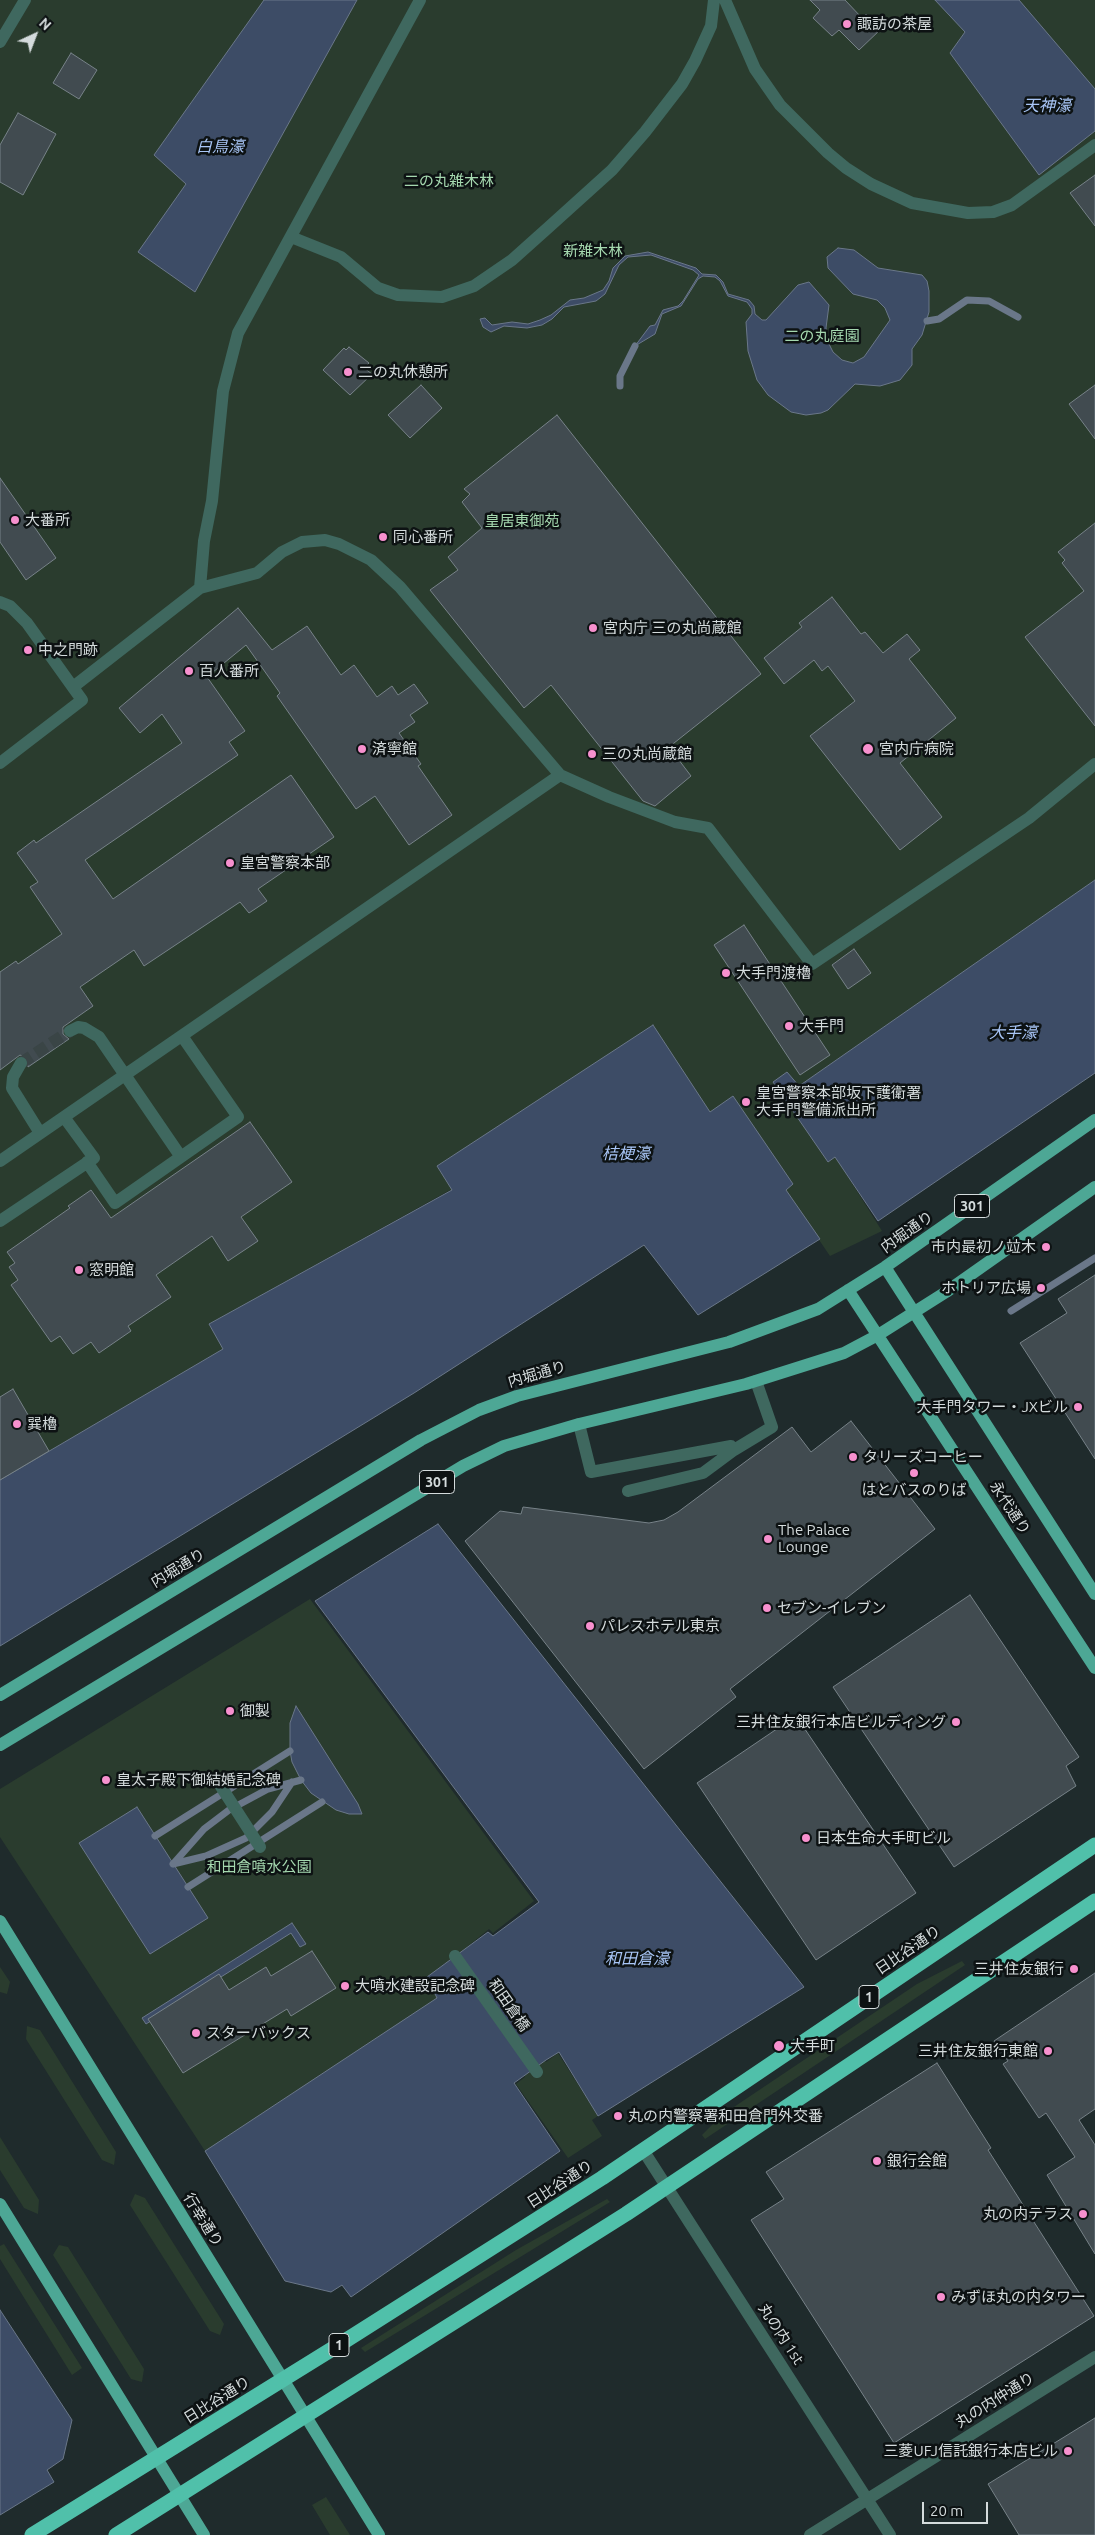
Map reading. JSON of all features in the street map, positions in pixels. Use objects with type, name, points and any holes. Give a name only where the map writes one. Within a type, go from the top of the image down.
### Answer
[{"type":"highway","name":"日比谷通り","points":[[32,2535],[282,2380],[643,2150],[1095,1845]]},
{"type":"highway","points":[[116,2535],[667,2187],[1095,1901]]},
{"type":"main road","name":"内堀通り","points":[[0,1695],[421,1440],[479,1410],[517,1396],[729,1342],[818,1308],[885,1267],[1095,1120]]},
{"type":"main road","name":"301","points":[[0,1745],[463,1466],[504,1446],[579,1424],[756,1381],[844,1353],[878,1335],[913,1311],[946,1292],[1095,1188]]},
{"type":"main road","name":"永代通り","points":[[885,1267],[1095,1594]]},
{"type":"main road","name":"永代通り","points":[[848,1290],[1095,1668]]},
{"type":"main road","name":"行幸通り","points":[[0,1921],[379,2535]]},
{"type":"main road","points":[[0,2204],[204,2535]]},
{"type":"street","points":[[0,42],[25,0]]},
{"type":"street","points":[[200,588],[223,391],[238,334],[420,0]]},
{"type":"street","points":[[291,238],[340,257],[378,288],[398,295],[442,297],[474,286],[512,260],[550,226],[612,170],[645,132],[682,84],[695,61],[711,26],[714,0]]},
{"type":"street","points":[[725,0],[755,69],[766,86],[828,153],[871,184],[912,203],[963,212],[993,212],[1012,205],[1095,145]]},
{"type":"street","points":[[73,687],[200,588],[257,572],[282,552],[302,542],[326,540],[339,544],[371,560],[400,587],[560,775],[609,798],[675,822],[708,828],[812,964],[1029,818],[1095,764]]},
{"type":"street","points":[[0,602],[10,606],[27,623],[82,700],[0,763]]},
{"type":"street","points":[[0,1161],[560,775]]},
{"type":"street","points":[[70,1032],[78,1027],[95,1033],[181,1157]]},
{"type":"street","points":[[87,1162],[115,1203],[238,1117],[182,1036]]},
{"type":"street","points":[[21,1063],[13,1077],[12,1088],[40,1133]]},
{"type":"street","points":[[0,1221],[94,1158],[64,1117]]},
{"type":"street","points":[[628,1491],[704,1473],[734,1450],[772,1427],[756,1381]]},
{"type":"street","points":[[579,1424],[591,1472],[731,1446],[734,1450]]},
{"type":"street","points":[[220,1785],[252,1835]]},
{"type":"street","name":"和田倉橋","points":[[455,1956],[537,2072]]},
{"type":"street","name":"丸の内 1st","points":[[643,2150],[890,2535]]},
{"type":"street","name":"丸の内仲通り","points":[[810,2535],[1095,2357]]},
{"type":"green space","name":"皇居東御苑","points":[[0,0],[1095,0],[1095,880],[799,1086],[787,1072],[828,1162],[835,1156],[882,1231],[830,1256],[785,1190],[792,1184],[733,1097],[710,1113],[653,1026],[437,1166],[452,1189],[209,1324],[223,1349],[0,1480]]},
{"type":"green space","name":"和田倉噴水公園","points":[[310,1599],[534,1901],[493,1933],[489,1929],[467,1947],[546,2062],[558,2053],[598,2116],[592,2120],[602,2136],[568,2158],[516,2084],[525,2077],[445,1963],[428,1977],[438,1998],[205,2151],[0,1837],[0,1789]]},
{"type":"green space","points":[[962,1961],[965,1965],[705,2139],[702,2135],[722,2115],[917,1984]]},
{"type":"green space","points":[[0,1967],[10,1982],[7,1994],[0,1992]]},
{"type":"green space","points":[[27,2026],[40,2030],[116,2152],[114,2165],[102,2160],[26,2039]]},
{"type":"green space","points":[[0,2137],[39,2200],[38,2214],[24,2208],[0,2170]]},
{"type":"green space","points":[[135,2194],[145,2198],[224,2324],[220,2335],[210,2331],[130,2205]]},
{"type":"green space","points":[[607,2199],[610,2202],[365,2352],[361,2348],[516,2250]]},
{"type":"green space","points":[[4,2244],[82,2368],[72,2375],[0,2259],[0,2246]]},
{"type":"green space","points":[[59,2245],[68,2247],[144,2369],[142,2382],[131,2379],[53,2255]]},
{"type":"green space","points":[[326,2497],[350,2535],[330,2535],[312,2505]]},
{"type":"water","name":"白鳥濠","points":[[264,0],[357,0],[195,292],[138,252],[186,184],[154,155]]},
{"type":"water","name":"天神濠","points":[[935,0],[1019,0],[1095,89],[1095,131],[1039,175],[950,53],[965,32]]},
{"type":"water","points":[[838,248],[854,250],[878,268],[922,275],[927,281],[929,291],[929,312],[922,335],[912,349],[912,365],[900,380],[880,386],[855,384],[828,410],[821,413],[806,415],[791,412],[768,395],[757,380],[748,351],[746,322],[752,314],[752,309],[747,302],[728,296],[720,281],[715,277],[703,276],[698,279],[681,306],[662,314],[655,334],[635,346],[650,326],[655,325],[663,310],[678,306],[683,301],[699,275],[693,270],[651,255],[628,257],[619,265],[605,294],[596,301],[564,307],[552,319],[542,325],[527,328],[504,326],[491,332],[483,327],[480,319],[485,318],[492,325],[512,322],[528,324],[540,320],[551,315],[570,300],[584,298],[603,290],[609,281],[613,268],[625,256],[648,252],[696,268],[702,274],[716,275],[723,282],[728,294],[749,300],[754,306],[755,314],[762,320],[766,320],[798,285],[809,282],[829,305],[826,328],[829,344],[833,352],[842,360],[853,363],[864,357],[890,320],[885,308],[877,300],[853,294],[828,268],[827,257]]},
{"type":"water","name":"大手濠","points":[[1095,880],[1095,1073],[878,1221],[835,1157],[828,1162],[773,1082],[787,1072],[799,1086]]},
{"type":"water","name":"桔梗濠","points":[[653,1025],[710,1112],[733,1096],[793,1184],[786,1190],[820,1239],[698,1315],[644,1245],[414,1393],[0,1646],[0,1480],[223,1349],[209,1324],[452,1190],[437,1166]]},
{"type":"water","name":"和田倉濠","points":[[438,1524],[804,1987],[598,2116],[559,2052],[546,2060],[514,2083],[560,2151],[351,2297],[342,2285],[331,2292],[285,2281],[205,2151],[437,1998],[427,1977],[488,1932],[493,1936],[539,1902],[315,1601]]},
{"type":"water","points":[[296,1706],[358,1804],[362,1814],[349,1814],[336,1810],[311,1793],[301,1780],[292,1762],[290,1751],[290,1723]]},
{"type":"water","points":[[137,1807],[208,1918],[150,1954],[79,1843]]},
{"type":"water","points":[[292,1923],[306,1944],[300,1947],[291,1933],[146,2024],[142,2018]]},
{"type":"water","points":[[0,2310],[72,2420],[63,2459],[47,2470],[54,2482],[0,2515]]},
{"type":"building","name":"諏訪の茶屋","points":[[810,0],[845,0],[862,18],[866,14],[881,29],[859,50],[839,30],[832,36],[813,18],[820,10]]},
{"type":"building","points":[[71,53],[97,70],[79,99],[53,83]]},
{"type":"building","points":[[18,113],[56,134],[23,195],[0,182],[0,145]]},
{"type":"building","points":[[1095,175],[1095,226],[1070,193]]},
{"type":"building","name":"二の丸休憩所","points":[[349,347],[369,363],[364,368],[372,374],[350,395],[323,370],[344,348],[346,350]]},
{"type":"building","points":[[421,385],[442,408],[410,438],[388,415]]},
{"type":"building","points":[[1095,385],[1095,439],[1069,404]]},
{"type":"building","name":"宮内庁 三の丸尚蔵館","points":[[557,415],[761,674],[669,747],[691,776],[655,806],[643,801],[551,685],[524,708],[430,590],[458,570],[448,557],[482,528],[462,502],[470,494],[464,489]]},
{"type":"building","name":"大番所","points":[[0,478],[56,558],[26,580],[0,542]]},
{"type":"building","points":[[1095,523],[1095,726],[1025,637],[1084,591],[1062,563],[1065,560],[1058,552]]},
{"type":"building","name":"宮内庁病院","points":[[832,597],[861,634],[865,632],[883,653],[907,634],[920,650],[909,659],[956,718],[900,763],[942,817],[900,850],[810,736],[855,701],[828,666],[822,671],[814,660],[784,684],[764,658],[802,627],[799,623]]},
{"type":"building","points":[[238,608],[272,650],[307,626],[341,675],[354,665],[377,697],[392,686],[398,695],[414,684],[428,703],[410,715],[415,722],[399,733],[421,764],[418,766],[452,815],[409,845],[375,796],[356,809],[277,696],[280,693],[246,645],[207,677],[245,731],[229,742],[238,755],[85,860],[113,899],[291,775],[334,837],[258,889],[267,901],[249,913],[240,902],[144,966],[134,950],[80,987],[93,1006],[63,1027],[63,1034],[69,1039],[28,1067],[28,1059],[20,1055],[0,1070],[0,972],[16,961],[18,964],[62,934],[30,887],[38,882],[17,853],[34,840],[36,843],[182,743],[162,714],[140,733],[119,708]]},
{"type":"building","name":"大手門","points":[[744,925],[830,1055],[800,1075],[714,945]]},
{"type":"building","points":[[854,949],[871,973],[848,989],[832,965]]},
{"type":"building","points":[[250,1122],[292,1182],[241,1217],[258,1241],[228,1261],[212,1236],[156,1275],[171,1297],[128,1326],[131,1331],[99,1353],[91,1342],[73,1354],[60,1336],[51,1342],[11,1285],[18,1280],[9,1267],[15,1263],[7,1252],[70,1208],[68,1206],[91,1190],[111,1218]]},
{"type":"building","name":"大手門タワー・JXビル","points":[[1095,1275],[1095,1459],[1020,1343],[1067,1313],[1058,1299]]},
{"type":"building","name":"巽櫓","points":[[13,1389],[49,1451],[0,1480],[0,1397]]},
{"type":"building","points":[[851,1421],[935,1529],[730,1689],[736,1697],[644,1769],[465,1541],[500,1511],[521,1514],[523,1507],[649,1523],[664,1520],[678,1512],[792,1427],[811,1452]]},
{"type":"building","name":"三井住友銀行本店ビルディング","points":[[970,1595],[1079,1757],[1066,1766],[1076,1786],[954,1867],[833,1687]]},
{"type":"building","name":"日本生命大手町ビル","points":[[796,1716],[916,1893],[816,1960],[697,1783]]},
{"type":"building","points":[[312,1951],[336,1988],[291,2016],[287,2009],[183,2073],[148,2019],[219,1974],[229,1990],[266,1967],[271,1976]]},
{"type":"building","name":"三井住友銀行東館","points":[[1095,1973],[1095,2109],[1079,2120],[1095,2145],[1095,2254],[1047,2175],[1075,2157],[1046,2113],[1039,2118],[1003,2064],[1008,2061],[994,2041]]},
{"type":"building","name":"みずほ丸の内タワー","points":[[937,2063],[991,2148],[988,2150],[1094,2316],[894,2443],[751,2220],[784,2199],[766,2172]]},
{"type":"building","name":"三菱UFJ信託銀行本店ビル","points":[[1095,2418],[1095,2535],[1019,2535],[988,2484]]},
{"type":"waterway","points":[[927,321],[939,319],[967,300],[989,301],[1018,317]]},
{"type":"waterway","points":[[620,386],[620,376],[635,346]]},
{"type":"waterway","points":[[1011,1311],[1095,1258]]},
{"type":"waterway","points":[[155,1836],[290,1751]]},
{"type":"waterway","points":[[173,1864],[204,1829],[229,1810],[268,1789],[301,1780]]},
{"type":"waterway","points":[[173,1864],[206,1856],[246,1838],[272,1812],[292,1782]]},
{"type":"waterway","points":[[188,1887],[322,1802]]},
{"type":"tunnel","points":[[21,1063],[70,1031]]},
{"type":"place","name":"諏訪の茶屋","points":[[847,24]]},
{"type":"place","name":"二の丸休憩所","points":[[348,372]]},
{"type":"place","name":"大番所","points":[[15,520]]},
{"type":"place","name":"同心番所","points":[[383,537]]},
{"type":"place","name":"宮内庁 三の丸尚蔵館","points":[[593,628]]},
{"type":"place","name":"中之門跡","points":[[28,650]]},
{"type":"place","name":"百人番所","points":[[189,671]]},
{"type":"place","name":"済寧館","points":[[362,749]]},
{"type":"place","name":"宮内庁病院","points":[[868,749]]},
{"type":"place","name":"三の丸尚蔵館","points":[[592,754]]},
{"type":"place","name":"皇宮警察本部","points":[[230,863]]},
{"type":"place","name":"大手門渡櫓","points":[[726,973]]},
{"type":"place","name":"大手門","points":[[789,1026]]},
{"type":"place","name":"皇宮警察本部坂下護衛署 大手門警備派出所","points":[[746,1102]]},
{"type":"place","name":"市内最初ノ竝木","points":[[1046,1247]]},
{"type":"place","name":"窓明館","points":[[79,1270]]},
{"type":"place","name":"ホトリア広場","points":[[1041,1288]]},
{"type":"place","name":"大手門タワー・JXビル","points":[[1078,1407]]},
{"type":"place","name":"巽櫓","points":[[17,1424]]},
{"type":"place","name":"タリーズコーヒー","points":[[853,1457]]},
{"type":"place","name":"はとバスのりば","points":[[914,1473]]},
{"type":"place","name":"The Palace Lounge","points":[[768,1539]]},
{"type":"place","name":"セブン-イレブン","points":[[767,1608]]},
{"type":"place","name":"パレスホテル東京","points":[[590,1626]]},
{"type":"place","name":"御製","points":[[230,1711]]},
{"type":"place","name":"三井住友銀行本店ビルディング","points":[[956,1722]]},
{"type":"place","name":"皇太子殿下御結婚記念碑","points":[[106,1780]]},
{"type":"place","name":"日本生命大手町ビル","points":[[806,1838]]},
{"type":"place","name":"三井住友銀行","points":[[1074,1969]]},
{"type":"place","name":"大噴水建設記念碑","points":[[345,1986]]},
{"type":"place","name":"スターバックス","points":[[196,2033]]},
{"type":"place","name":"大手町","points":[[779,2046]]},
{"type":"place","name":"三井住友銀行東館","points":[[1048,2051]]},
{"type":"place","name":"丸の内警察署和田倉門外交番","points":[[618,2116]]},
{"type":"place","name":"銀行会館","points":[[877,2161]]},
{"type":"place","name":"丸の内テラス","points":[[1083,2214]]},
{"type":"place","name":"みずほ丸の内タワー","points":[[941,2297]]},
{"type":"place","name":"三菱UFJ信託銀行本店ビル","points":[[1068,2451]]},
{"type":"park label","name":"二の丸雑木林","points":[[449,181]]},
{"type":"park label","name":"新雑木林","points":[[593,251]]},
{"type":"park label","name":"二の丸庭園","points":[[822,336]]}]
